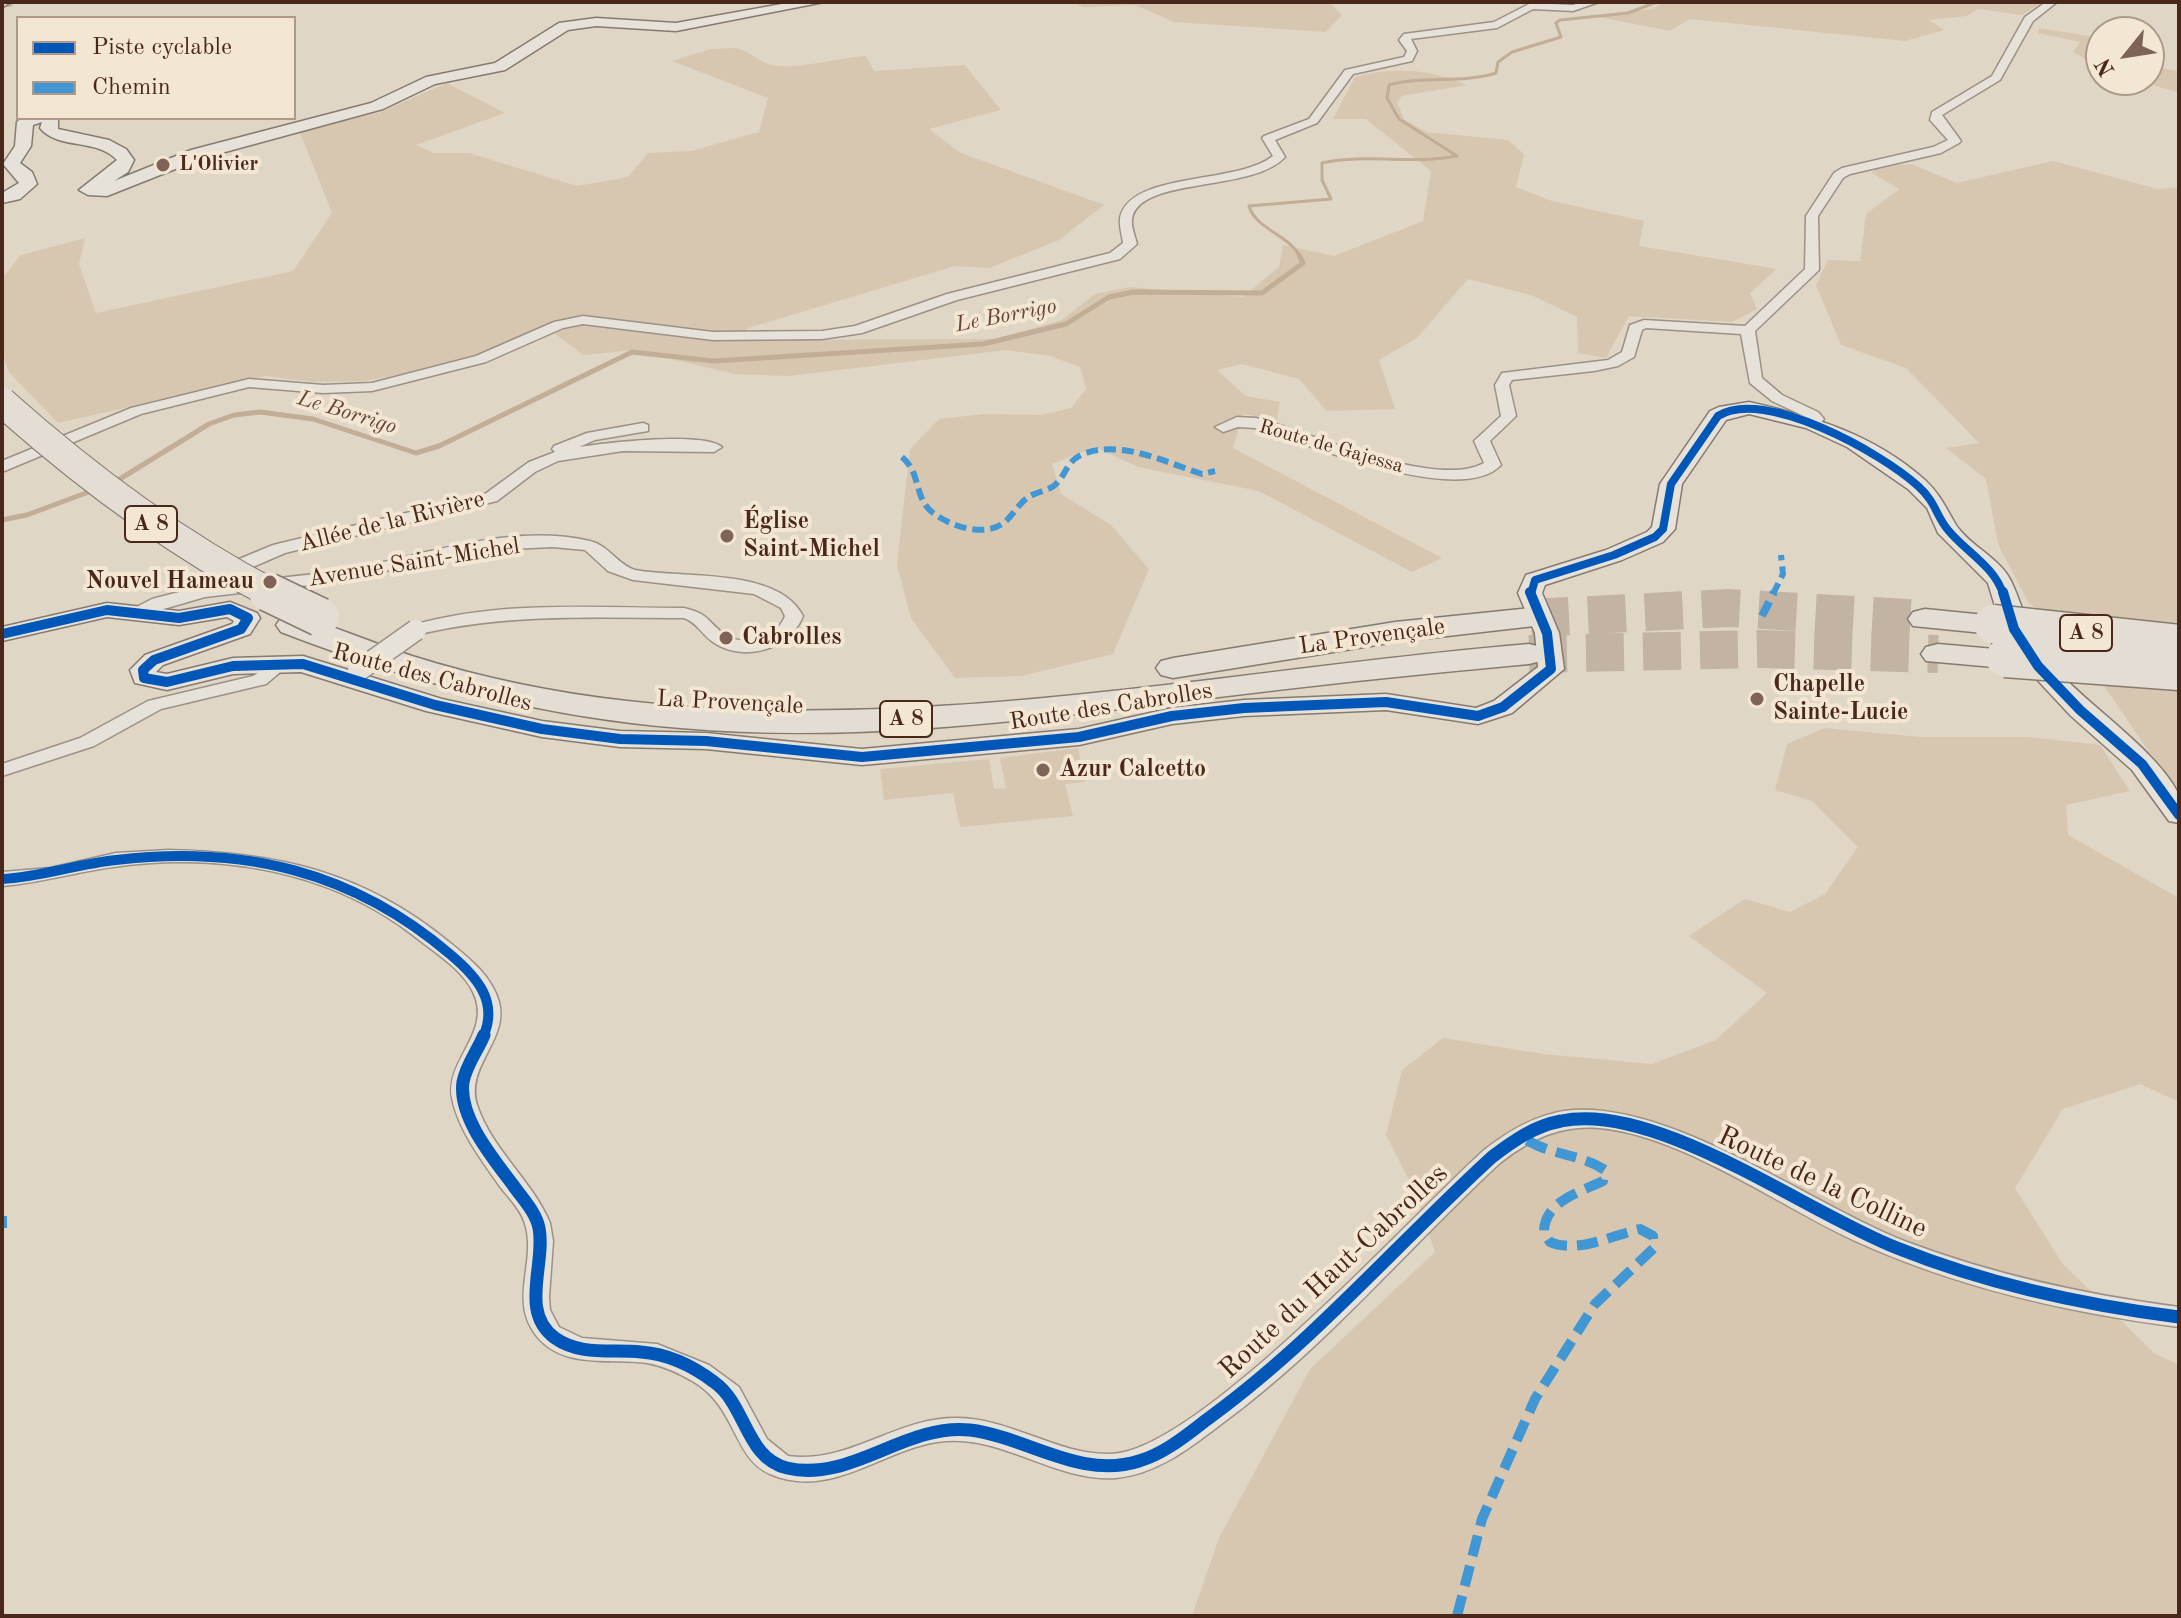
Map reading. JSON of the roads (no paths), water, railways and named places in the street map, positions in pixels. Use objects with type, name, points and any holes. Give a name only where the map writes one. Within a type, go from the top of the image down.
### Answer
[{"type":"highway","name":"La Provençale","points":[[2,402],[154,526],[306,621],[531,682],[675,702],[785,707],[893,705],[1000,696],[1349,638],[1531,618]]},
{"type":"highway","name":"La Provençale","points":[[2,427],[138,539],[211,584],[306,621],[391,662],[495,691],[632,713],[741,721],[853,722],[982,713],[1529,654]]},
{"type":"highway","name":"A 8","points":[[1925,619],[2179,644]]},
{"type":"highway","name":"A 8","points":[[1938,654],[2179,671]]},
{"type":"street","points":[[51,120],[48,128],[52,132],[104,143],[121,152],[126,160],[122,168],[88,190],[101,192],[197,154],[377,106],[431,80],[500,67],[564,26],[596,22],[676,27],[817,2]]},
{"type":"street","points":[[2,467],[136,411],[249,383],[271,382],[323,389],[372,387],[481,359],[559,325],[583,320],[713,336],[822,335],[857,330],[952,297],[1115,256],[1130,244],[1126,217],[1133,204],[1171,185],[1222,180],[1269,166],[1279,157],[1268,138],[1313,121],[1349,72],[1408,59],[1412,55],[1404,40],[1408,36],[1497,25],[1531,6],[1573,8],[1594,2]]},
{"type":"street","points":[[1813,423],[1816,419],[1813,415],[1777,398],[1755,380],[1748,330],[1812,270],[1812,216],[1838,176],[1858,167],[1950,145],[1955,141],[1936,120],[1936,114],[1996,78],[2029,19],[2052,2]]},
{"type":"street","points":[[2,198],[14,195],[28,184],[26,176],[11,164],[23,146],[25,122],[32,120]]},
{"type":"street","name":"Route de Gajessa","points":[[1223,427],[1237,422],[1256,423],[1401,469],[1462,476],[1478,474],[1493,465],[1482,441],[1509,420],[1511,413],[1502,385],[1507,376],[1613,363],[1629,354],[1635,328],[1644,324],[1748,330]]},
{"type":"street","name":"Route des Cabrolles","points":[[2,634],[54,620],[130,611],[179,618],[230,609],[248,618],[246,625],[234,633],[146,665],[142,674],[150,681],[167,682],[233,666],[303,664],[354,674],[455,710],[553,731],[620,739],[727,743],[862,757],[1079,737],[1172,716],[1244,708],[1386,702],[1478,716],[1503,707],[1551,669],[1547,633],[1530,593],[1535,580],[1614,555],[1655,537],[1663,529],[1671,484],[1718,416],[1726,411],[1749,408],[1813,423],[1889,463],[1929,496],[1946,528],[1999,581],[2014,629],[2038,666],[2080,710],[2142,764],[2179,815]]},
{"type":"street","points":[[553,457],[569,444],[592,436],[643,428]]},
{"type":"street","name":"Allée de la Rivière","points":[[130,611],[147,597],[195,586],[243,568],[249,559],[357,529],[491,498],[508,488],[517,476],[553,457],[655,444],[714,447]]},
{"type":"street","name":"Avenue Saint-Michel","points":[[130,611],[183,597],[364,572],[467,549],[551,543],[592,547],[611,565],[634,575],[768,592],[789,604],[794,616],[788,630],[775,640],[755,646],[728,644],[712,632],[703,618],[684,613],[487,617],[439,623],[416,630],[354,674]]},
{"type":"street","points":[[2,770],[87,742],[155,705],[259,680],[282,663]]},
{"type":"street","name":"Route du Haut-Cabrolles","points":[[2,879],[50,875],[120,859],[224,859],[273,863],[327,875],[390,905],[462,964],[487,994],[491,1013],[488,1028],[484,1042],[465,1073],[461,1090],[466,1107],[500,1167],[534,1215],[540,1232],[537,1315],[546,1331],[563,1344],[668,1356],[699,1372],[728,1394],[754,1447],[774,1465],[809,1473],[837,1467],[890,1443],[923,1433],[959,1429],[1110,1467],[1139,1463],[1220,1411],[1309,1337],[1500,1149],[1519,1134],[1541,1126]]},
{"type":"street","name":"Route de la Colline","points":[[1541,1126],[1601,1116],[1641,1127],[1705,1155],[1822,1216],[1893,1247],[1994,1281],[2094,1306],[2179,1317]]},
{"type":"waterway","name":"Le Borrigo","points":[[1300,257],[1295,249],[1258,221],[1249,206],[1331,199],[1322,180],[1322,163],[1457,156],[1399,119],[1387,98],[1389,85],[1496,73],[1498,62],[1512,52],[1561,37],[1556,23],[1560,20],[1628,13],[1657,2]]},
{"type":"waterway","points":[[2,6],[11,5]]},
{"type":"waterway","name":"Le Borrigo","points":[[115,482],[209,424],[234,415],[260,412],[313,419],[416,453],[439,446],[632,352],[714,361],[983,344],[1066,324],[1109,297],[1134,292],[1262,293],[1303,263],[1300,257]]},
{"type":"waterway","name":"Le Borrigo","points":[[2,520],[27,515],[94,490]]},
{"type":"tunnel","points":[[1531,618],[1729,608],[1925,619]]},
{"type":"tunnel","points":[[1529,654],[1762,649],[1938,654]]},
{"type":"place","name":"L'Olivier","points":[[163,165]]},
{"type":"place","name":"Église Saint-Michel","points":[[727,536]]},
{"type":"place","name":"Nouvel Hameau","points":[[270,582]]},
{"type":"place","name":"Cabrolles","points":[[726,638]]},
{"type":"place","name":"Chapelle Sainte-Lucie","points":[[1757,699]]},
{"type":"place","name":"Azur Calcetto","points":[[1043,770]]}]
